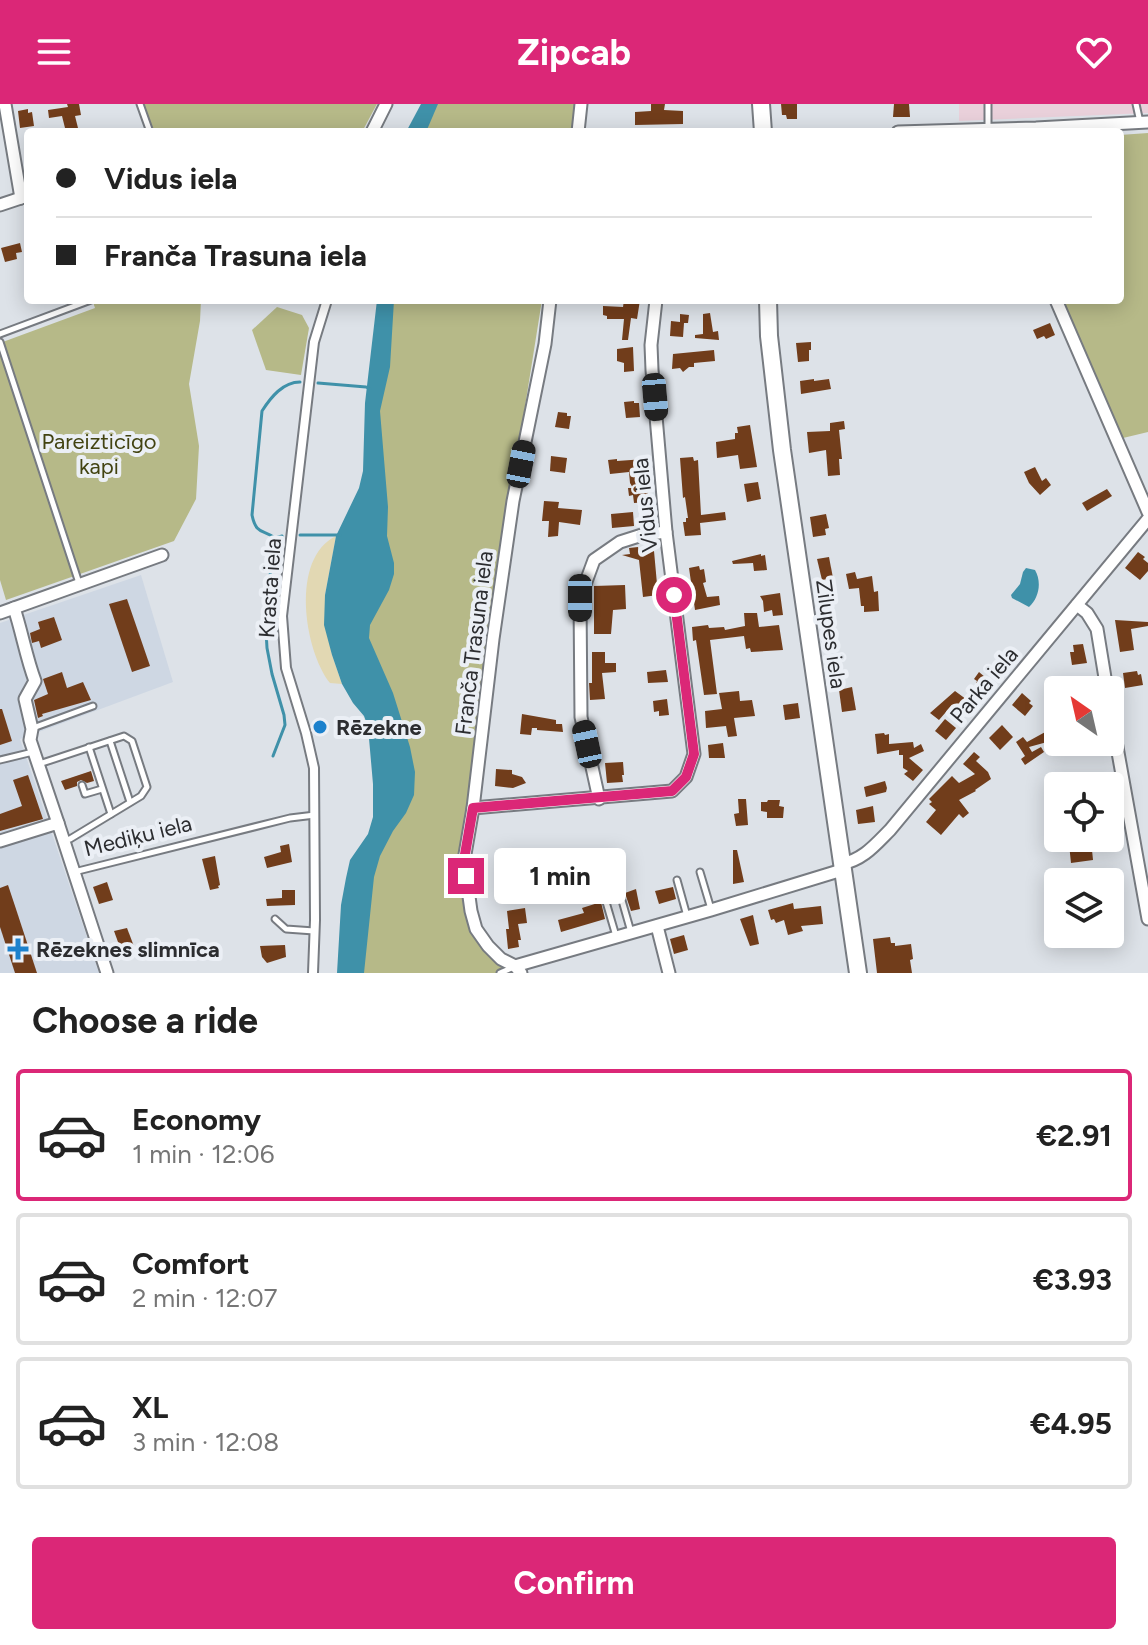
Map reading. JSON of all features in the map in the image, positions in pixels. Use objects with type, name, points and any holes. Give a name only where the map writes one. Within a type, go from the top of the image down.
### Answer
[{"type":"main road","points":[[761,104],[763,128]]},
{"type":"main road","name":"Zilupes iela","points":[[768,304],[782,445],[858,973]]},
{"type":"street","points":[[5,104],[24,192]]},
{"type":"street","points":[[374,128],[386,104]]},
{"type":"street","points":[[578,128],[581,104]]},
{"type":"street","points":[[1040,128],[1144,122]]},
{"type":"street","points":[[0,205],[24,197]]},
{"type":"street","name":"Krasta iela","points":[[313,973],[314,768],[286,668],[282,616],[314,342],[326,304]]},
{"type":"street","name":"Franča Trasuna iela","points":[[518,970],[501,959],[476,929],[464,860],[513,501],[545,344],[550,304]]},
{"type":"street","name":"Vidus iela","points":[[599,799],[672,791],[686,777],[694,754],[666,532],[651,345],[656,304]]},
{"type":"street","points":[[1058,304],[1148,512]]},
{"type":"street","name":"Parka iela","points":[[518,970],[616,937],[711,910],[859,859],[890,830],[1148,519]]},
{"type":"street","points":[[473,808],[599,799],[581,717],[580,598],[594,560],[620,542],[666,532]]},
{"type":"street","points":[[0,613],[162,555]]},
{"type":"street","points":[[1077,605],[1087,613],[1097,629],[1105,676]]},
{"type":"street","points":[[14,608],[21,625],[25,655],[35,681],[25,699],[32,729],[30,740],[73,873]]},
{"type":"street","points":[[1119,756],[1148,919]]},
{"type":"street","points":[[0,841],[58,823]]},
{"type":"street","name":"Mediķu iela","points":[[73,873],[107,973]]},
{"type":"street","points":[[657,926],[669,973]]},
{"type":"lane","points":[[140,104],[149,128]]},
{"type":"lane","points":[[988,104],[988,128]]},
{"type":"lane","points":[[1136,104],[1144,122]]},
{"type":"lane","points":[[0,334],[80,304]]},
{"type":"lane","points":[[0,342],[79,584]]},
{"type":"lane","points":[[32,729],[93,706]]},
{"type":"lane","points":[[38,764],[124,736],[132,741],[147,787],[141,796],[63,841]]},
{"type":"lane","points":[[110,741],[130,802]]},
{"type":"lane","points":[[89,747],[111,814]]},
{"type":"lane","points":[[0,760],[34,752]]},
{"type":"lane","points":[[82,785],[85,794],[102,789]]},
{"type":"lane","name":"Mediķu iela","points":[[73,873],[290,818],[315,815]]},
{"type":"lane","points":[[700,872],[711,910]]},
{"type":"lane","points":[[677,880],[687,917]]},
{"type":"lane","points":[[621,897],[631,933]]},
{"type":"lane","points":[[606,902],[616,937]]},
{"type":"lane","points":[[275,919],[286,929],[314,931]]},
{"type":"lane","points":[[500,973],[518,970]]},
{"type":"shaded area","points":[[959,104],[1148,104],[1148,113],[959,121]]},
{"type":"shaded area","name":"Rēzeknes slimnīca","points":[[141,575],[173,682],[20,739],[99,973],[0,973],[0,623]]},
{"type":"green space","points":[[144,104],[377,104],[364,128],[152,128]]},
{"type":"green space","points":[[425,104],[576,104],[574,128],[415,128]]},
{"type":"green space","points":[[1148,133],[1148,432],[1123,438],[1063,304],[1124,304],[1124,135]]},
{"type":"green space","name":"Pareizticīgo kapi","points":[[94,304],[201,304],[189,384],[199,446],[196,499],[174,541],[6,600],[0,580],[0,343],[95,308]]},
{"type":"green space","points":[[381,304],[541,304],[491,619],[458,868],[483,939],[515,966],[498,973],[364,973],[358,877],[386,819],[352,607]]},
{"type":"green space","points":[[277,307],[302,315],[309,328],[301,375],[266,370],[252,330]]},
{"type":"sand","points":[[336,536],[325,595],[332,655],[342,684],[330,683],[321,668],[308,628],[306,605],[312,564],[321,547]]},
{"type":"water","points":[[421,104],[438,104],[428,128],[408,128]]},
{"type":"water","points":[[377,304],[394,304],[390,367],[380,411],[388,507],[387,536],[394,574],[370,625],[369,638],[393,693],[410,747],[415,772],[414,795],[380,856],[374,877],[364,973],[337,973],[341,905],[346,878],[350,860],[368,834],[373,817],[373,784],[368,727],[342,684],[332,655],[324,625],[325,595],[336,536],[359,488],[363,471],[365,403]]},
{"type":"water","points":[[1026,568],[1035,570],[1039,585],[1029,607],[1011,595],[1020,584]]},
{"type":"building","points":[[67,104],[79,104],[81,115],[75,116],[78,128],[65,128],[62,116],[49,118],[48,110],[68,107]]},
{"type":"building","points":[[651,104],[665,104],[664,110],[683,111],[683,124],[635,125],[635,112],[651,111]]},
{"type":"building","points":[[781,104],[797,104],[797,119],[787,119],[786,115],[782,115]]},
{"type":"building","points":[[894,104],[909,104],[910,117],[893,117]]},
{"type":"building","points":[[28,109],[28,113],[32,112],[34,126],[20,128],[18,111]]},
{"type":"building","points":[[20,243],[22,252],[16,253],[17,259],[5,262],[1,248]]},
{"type":"building","points":[[623,304],[639,304],[637,319],[631,318],[628,340],[622,340],[624,319],[607,319],[603,315],[603,306],[623,307]]},
{"type":"building","points":[[710,313],[713,332],[718,331],[719,340],[695,338],[695,335],[703,334],[703,314]]},
{"type":"building","points":[[680,314],[689,315],[688,323],[684,323],[683,337],[670,336],[671,321],[680,322]]},
{"type":"building","points":[[1050,323],[1055,335],[1037,339],[1033,330]]},
{"type":"building","points":[[811,342],[809,361],[798,362],[796,343]]},
{"type":"building","points":[[633,347],[634,371],[624,372],[624,363],[617,361],[617,349]]},
{"type":"building","points":[[714,350],[715,361],[694,363],[694,367],[683,372],[680,368],[672,369],[673,354]]},
{"type":"building","points":[[829,379],[831,389],[801,394],[800,381]]},
{"type":"building","points":[[624,402],[639,403],[640,417],[626,418]]},
{"type":"building","points":[[558,412],[571,416],[569,429],[555,427]]},
{"type":"building","points":[[844,421],[845,429],[839,430],[840,475],[828,476],[826,450],[809,453],[807,432],[830,431],[830,423]]},
{"type":"building","points":[[750,425],[757,467],[740,469],[738,455],[717,458],[716,442],[735,439],[737,427]]},
{"type":"building","points":[[551,456],[567,458],[565,473],[550,471]]},
{"type":"building","points":[[693,457],[694,461],[698,460],[701,515],[725,512],[726,520],[700,523],[701,535],[685,536],[683,522],[688,518],[680,458]]},
{"type":"building","points":[[645,459],[649,502],[634,503],[633,495],[629,496],[628,488],[633,488],[629,472],[610,474],[608,460]]},
{"type":"building","points":[[1035,467],[1042,481],[1046,478],[1051,485],[1040,495],[1024,472]]},
{"type":"building","points":[[758,482],[761,499],[747,502],[744,484]]},
{"type":"building","points":[[1107,489],[1112,496],[1087,511],[1082,503]]},
{"type":"building","points":[[544,501],[559,502],[558,508],[582,510],[580,525],[559,522],[558,536],[548,537],[549,521],[542,521]]},
{"type":"building","points":[[633,512],[634,526],[612,528],[611,514]]},
{"type":"building","points":[[826,514],[829,528],[825,529],[826,535],[813,537],[810,517]]},
{"type":"building","points":[[638,547],[639,553],[654,551],[658,595],[643,597],[639,560],[622,555],[630,554],[629,548]]},
{"type":"building","points":[[1138,552],[1148,563],[1148,571],[1140,580],[1125,568]]},
{"type":"building","points":[[765,555],[767,570],[754,571],[753,563],[733,564],[732,561]]},
{"type":"building","points":[[829,557],[833,578],[822,580],[817,559]]},
{"type":"building","points":[[699,566],[700,570],[704,569],[706,582],[703,583],[707,597],[719,596],[720,605],[695,610],[689,568]]},
{"type":"building","points":[[855,572],[857,579],[872,576],[874,592],[878,591],[879,611],[864,612],[859,588],[849,589],[846,574]]},
{"type":"building","points":[[625,585],[626,609],[613,610],[611,634],[594,634],[594,586]]},
{"type":"building","points":[[780,593],[783,615],[773,616],[772,610],[764,612],[760,596]]},
{"type":"building","points":[[127,599],[150,666],[132,672],[109,604]]},
{"type":"building","points":[[744,613],[757,613],[759,627],[779,625],[783,650],[751,652],[750,648],[746,649],[744,636],[710,640],[717,694],[704,695],[692,627],[708,625],[709,628],[724,627],[725,630],[745,626]]},
{"type":"building","points":[[54,617],[62,640],[41,648],[39,641],[32,643],[30,633],[40,629],[38,622]]},
{"type":"building","points":[[1115,620],[1148,622],[1148,626],[1131,629],[1134,650],[1120,652]]},
{"type":"building","points":[[1083,644],[1087,663],[1072,665],[1070,652],[1074,652],[1073,645]]},
{"type":"building","points":[[592,652],[605,652],[605,663],[616,663],[616,672],[602,673],[605,699],[590,700]]},
{"type":"building","points":[[666,670],[668,682],[648,683],[647,672]]},
{"type":"building","points":[[1137,671],[1138,675],[1141,674],[1143,685],[1125,688],[1123,673]]},
{"type":"building","points":[[62,672],[67,688],[83,682],[91,700],[42,714],[38,718],[34,700],[48,694],[43,679]]},
{"type":"building","points":[[979,672],[992,683],[983,694],[975,687],[977,681],[974,679]]},
{"type":"building","points":[[852,687],[856,710],[842,712],[839,690]]},
{"type":"building","points":[[739,691],[740,701],[752,700],[755,716],[734,718],[737,736],[728,737],[726,726],[706,728],[705,711],[722,709],[719,693]]},
{"type":"building","points":[[955,691],[974,705],[966,716],[952,705],[939,720],[930,713]]},
{"type":"building","points":[[1022,693],[1033,706],[1025,716],[1012,705]]},
{"type":"building","points":[[667,699],[669,715],[659,716],[659,711],[654,712],[653,701]]},
{"type":"building","points":[[798,703],[800,718],[785,720],[783,705]]},
{"type":"building","points":[[0,709],[12,741],[0,745]]},
{"type":"building","points":[[522,714],[556,720],[556,724],[562,724],[563,732],[532,728],[531,735],[520,734]]},
{"type":"building","points":[[945,719],[956,728],[946,740],[935,731]]},
{"type":"building","points":[[1002,725],[1013,737],[1000,750],[989,738]]},
{"type":"building","points":[[1044,733],[1044,743],[1029,747],[1032,752],[1041,747],[1044,752],[1025,765],[1021,759],[1025,756],[1016,742],[1023,737],[1027,742]]},
{"type":"building","points":[[875,734],[889,734],[889,744],[913,742],[914,748],[921,744],[924,751],[909,758],[923,770],[913,781],[904,774],[908,771],[903,768],[903,755],[899,755],[899,750],[877,754]]},
{"type":"building","points":[[723,743],[725,758],[709,758],[708,745]]},
{"type":"building","points":[[974,752],[980,757],[976,761],[991,779],[959,800],[969,813],[963,818],[959,814],[941,835],[926,822],[936,810],[929,804],[932,802],[929,799],[952,776],[959,783],[975,774],[963,764]]},
{"type":"building","points":[[623,762],[623,782],[607,783],[605,763]]},
{"type":"building","points":[[496,769],[512,770],[512,774],[522,777],[526,783],[513,788],[495,786]]},
{"type":"building","points":[[91,771],[94,781],[87,783],[81,780],[77,786],[65,790],[61,781]]},
{"type":"building","points":[[28,775],[43,819],[0,831],[0,814],[22,806],[13,780]]},
{"type":"building","points":[[885,781],[886,792],[866,797],[864,787]]},
{"type":"building","points":[[738,799],[746,799],[748,825],[736,826],[734,814],[739,813]]},
{"type":"building","points":[[780,800],[779,806],[784,807],[783,818],[767,818],[767,812],[761,811],[761,802]]},
{"type":"building","points":[[873,806],[875,822],[858,824],[856,810]]},
{"type":"building","points":[[289,844],[292,862],[267,868],[264,857],[281,852],[280,846]]},
{"type":"building","points":[[733,850],[737,850],[744,882],[733,884]]},
{"type":"building","points":[[1070,852],[1092,852],[1093,860],[1071,863]]},
{"type":"building","points":[[215,856],[220,885],[210,890],[202,859]]},
{"type":"building","points":[[586,873],[586,883],[553,889],[551,882]]},
{"type":"building","points":[[622,879],[625,889],[598,899],[595,889]]},
{"type":"building","points":[[107,882],[113,900],[99,904],[93,887]]},
{"type":"building","name":"Rēzeknes slimnīca","points":[[8,885],[37,973],[15,973],[0,927],[0,888]]},
{"type":"building","points":[[673,887],[676,899],[659,904],[655,891]]},
{"type":"building","points":[[636,889],[640,909],[631,911],[625,893]]},
{"type":"building","points":[[282,890],[295,890],[295,905],[267,906],[266,899],[282,898]]},
{"type":"building","points":[[601,902],[605,919],[561,932],[558,920],[584,913],[582,908]]},
{"type":"building","points":[[793,903],[794,909],[821,906],[823,924],[801,926],[803,931],[788,935],[784,920],[776,923],[774,919],[771,920],[768,910]]},
{"type":"building","points":[[525,908],[527,923],[518,924],[519,947],[508,949],[507,911]]},
{"type":"building","points":[[753,915],[759,944],[750,946],[740,919]]},
{"type":"building","points":[[127,928],[135,949],[122,953],[114,931]]},
{"type":"building","points":[[684,935],[688,950],[674,954],[670,939]]},
{"type":"building","points":[[890,937],[895,946],[911,944],[912,973],[877,973],[873,939]]},
{"type":"building","points":[[285,945],[286,957],[267,963],[262,957],[260,946]]},
{"type":"waterway","points":[[282,536],[275,538],[260,531],[252,515],[262,411],[283,387],[300,382]]},
{"type":"waterway","points":[[318,383],[370,389]]},
{"type":"waterway","points":[[300,535],[340,535]]},
{"type":"waterway","points":[[273,756],[285,725],[267,648],[265,614],[275,538]]},
{"type":"place","name":"Rēzekne","points":[[320,727]]},
{"type":"place","name":"Rēzeknes slimnīca","points":[[18,949]]},
{"type":"route","points":[[466,876],[464,860],[473,808],[672,791],[686,777],[694,754],[674,595]]}]
